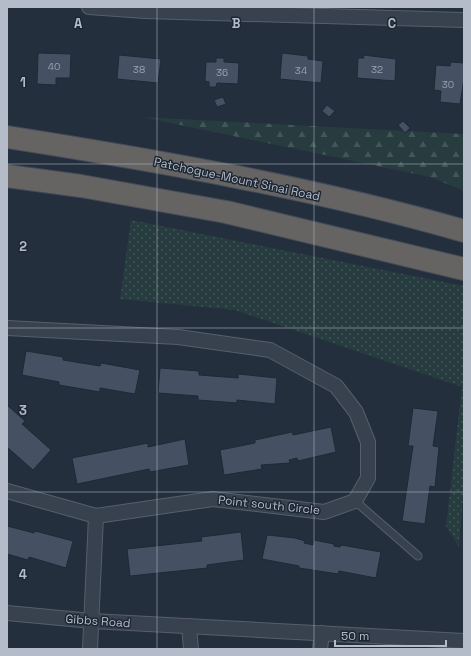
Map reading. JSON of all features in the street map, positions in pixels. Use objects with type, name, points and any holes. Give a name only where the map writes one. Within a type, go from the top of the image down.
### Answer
[{"type":"highway","name":"Patchogue-Mount Sinai Road","points":[[7,137],[127,156],[253,181],[425,220],[464,231]]},
{"type":"highway","points":[[7,176],[81,186],[226,212],[464,269]]},
{"type":"street","points":[[89,7],[464,20]]},
{"type":"street","points":[[7,328],[178,337],[270,350],[336,386],[356,412],[368,442],[368,478],[355,501]]},
{"type":"street","name":"Point south Circle","points":[[7,491],[96,516],[214,499],[324,512],[355,501]]},
{"type":"street","points":[[90,649],[96,516]]},
{"type":"street","name":"Gibbs Road","points":[[7,613],[92,621],[464,641]]},
{"type":"street","points":[[189,626],[191,649]]},
{"type":"street","points":[[320,649],[322,633]]},
{"type":"lane","points":[[355,501],[418,556]]},
{"type":"green space","points":[[142,117],[464,134],[464,191],[430,177]]},
{"type":"green space","points":[[131,220],[464,286],[464,482],[459,547],[446,526],[462,387],[235,310],[120,299]]},
{"type":"building","points":[[38,53],[71,54],[70,78],[56,78],[56,85],[37,84]]},
{"type":"building","points":[[282,53],[308,56],[308,59],[323,61],[321,83],[280,79]]},
{"type":"building","points":[[119,55],[161,59],[158,83],[117,79]]},
{"type":"building","points":[[363,55],[396,59],[395,81],[357,78],[358,58],[364,58]]},
{"type":"building","points":[[216,58],[224,58],[224,62],[239,63],[238,84],[217,83],[216,87],[209,87],[209,82],[205,81],[206,62],[216,62]]},
{"type":"building","points":[[451,62],[464,63],[464,79],[460,104],[440,102],[441,91],[434,90],[436,65],[450,66]]},
{"type":"building","points":[[223,97],[226,104],[217,107],[214,100]]},
{"type":"building","points":[[327,105],[335,111],[329,117],[322,111]]},
{"type":"building","points":[[403,121],[410,128],[405,133],[398,125]]},
{"type":"building","points":[[26,351],[63,357],[63,360],[100,366],[101,363],[140,370],[135,394],[100,388],[100,392],[59,385],[59,382],[22,375]]},
{"type":"building","points":[[160,368],[199,371],[199,375],[238,378],[238,374],[277,378],[275,404],[237,400],[237,403],[198,400],[198,396],[158,393]]},
{"type":"building","points":[[7,405],[25,421],[22,424],[51,450],[33,470],[7,447]]},
{"type":"building","points":[[413,408],[438,411],[433,446],[439,447],[435,487],[430,486],[425,524],[402,521],[413,446],[408,446]]},
{"type":"building","points":[[331,427],[336,452],[298,461],[297,458],[289,460],[290,463],[261,465],[262,469],[224,475],[220,450],[255,443],[255,440],[292,432],[293,435]]},
{"type":"building","points":[[185,439],[189,465],[150,472],[149,469],[77,484],[72,458],[148,443],[148,447]]},
{"type":"building","points":[[7,526],[34,533],[35,531],[73,541],[66,568],[29,557],[28,560],[7,554]]},
{"type":"building","points":[[241,532],[244,560],[207,565],[207,568],[130,576],[127,549],[202,541],[201,537]]},
{"type":"building","points":[[267,535],[295,538],[305,541],[304,543],[313,545],[314,540],[334,544],[334,546],[340,547],[341,545],[381,552],[376,578],[339,571],[338,574],[299,568],[299,566],[262,559]]}]
